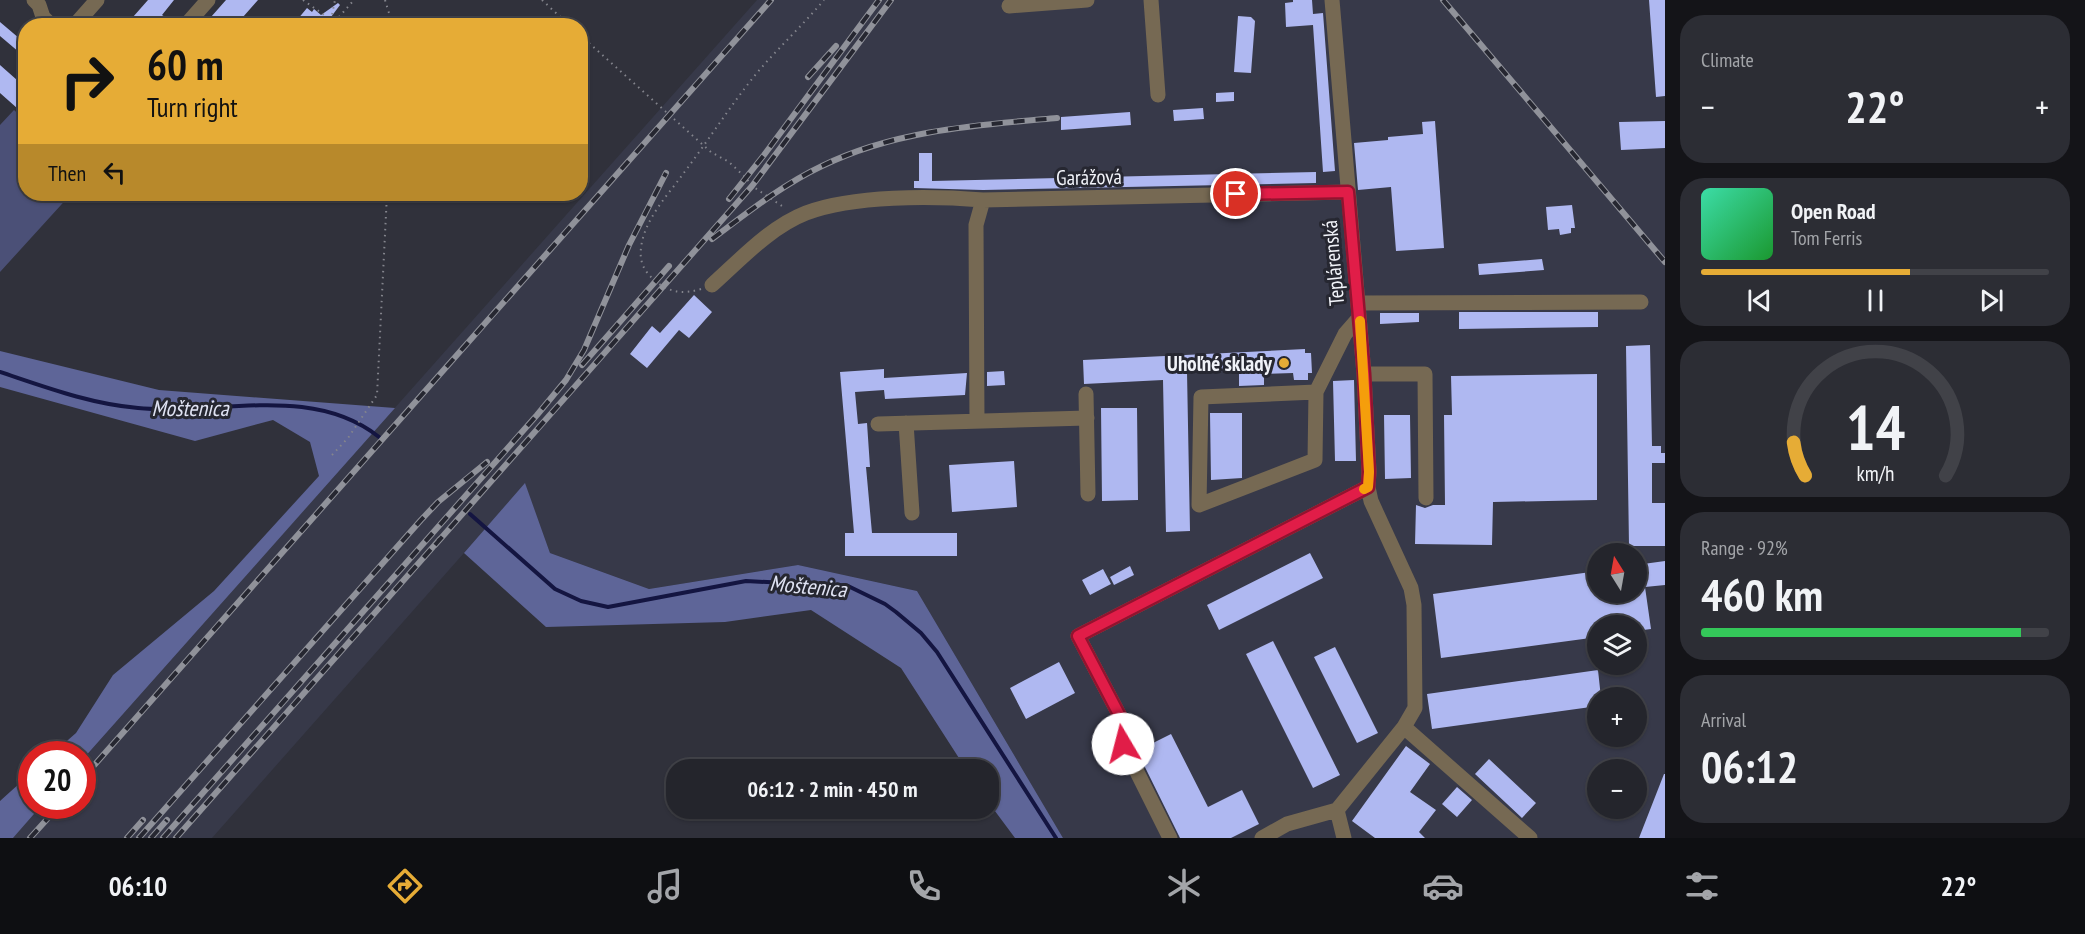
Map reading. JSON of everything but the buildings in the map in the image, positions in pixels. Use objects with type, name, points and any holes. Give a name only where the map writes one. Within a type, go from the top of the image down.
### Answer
[{"type":"street","points":[[34,0],[39,5],[43,18]]},
{"type":"street","points":[[81,18],[97,0]]},
{"type":"street","points":[[192,18],[208,0]]},
{"type":"street","points":[[1010,6],[1087,0]]},
{"type":"street","points":[[1151,0],[1158,95]]},
{"type":"street","name":"Teplárenská","points":[[1332,0],[1364,374],[1368,487],[1371,501],[1411,588],[1414,605],[1415,708],[1404,727],[1336,810]]},
{"type":"street","name":"Garážová","points":[[712,285],[772,233],[806,213],[849,203],[913,197],[983,200],[1348,192]]},
{"type":"street","points":[[977,421],[976,225],[983,200]]},
{"type":"street","points":[[1316,392],[1201,397],[1199,505],[1315,460],[1316,392],[1359,310],[1641,302]]},
{"type":"street","points":[[1364,374],[1425,374],[1426,498]]},
{"type":"street","points":[[1086,394],[1088,494]]},
{"type":"street","points":[[878,424],[1087,418]]},
{"type":"street","points":[[906,423],[912,513]]},
{"type":"street","points":[[1170,838],[1123,744],[1123,722],[1078,636],[1368,487]]},
{"type":"street","points":[[1404,727],[1530,838]]},
{"type":"street","points":[[1262,838],[1287,824],[1336,810],[1344,838]]},
{"type":"path","points":[[303,0],[328,18]]},
{"type":"path","points":[[332,18],[335,0]]},
{"type":"path","points":[[335,18],[354,0]]},
{"type":"path","points":[[385,0],[391,18]]},
{"type":"path","points":[[542,0],[561,18]]},
{"type":"path","points":[[712,285],[689,292],[672,291],[663,287],[645,270],[640,258],[642,240],[651,219],[755,75],[824,0]]},
{"type":"path","points":[[588,41],[716,156],[729,162],[752,186],[789,211],[806,213]]},
{"type":"path","points":[[332,455],[348,438],[377,395],[387,201]]},
{"type":"shaded area","points":[[757,0],[1665,0],[1665,838],[1063,838],[917,591],[798,565],[649,589],[550,553],[525,484],[212,838],[13,838],[30,819],[96,819],[96,744],[579,201],[588,201],[588,190]]},
{"type":"shaded area","points":[[14,110],[18,114],[18,201],[65,201],[0,272],[0,125]]},
{"type":"shaded area","points":[[0,351],[159,390],[395,408],[96,744],[96,741],[67,741],[76,733],[113,675],[214,591],[319,476],[310,442],[273,420],[195,441],[0,387]]},
{"type":"shaded area","points":[[525,483],[550,553],[649,589],[798,565],[917,591],[1063,838],[1015,838],[999,816],[999,759],[960,759],[901,668],[811,610],[725,622],[546,627],[464,553]]},
{"type":"shaded area","points":[[18,785],[18,819],[30,819],[13,838],[0,838],[0,801]]},
{"type":"waterway","name":"Moštenica","points":[[0,372],[68,394],[120,406],[168,409],[262,405],[293,406],[324,411],[352,421],[379,437]]},
{"type":"waterway","name":"Moštenica","points":[[470,514],[555,589],[581,601],[608,607],[746,581],[848,586],[885,604],[921,633],[937,652],[1056,838]]},
{"type":"railway","points":[[96,763],[771,0]]},
{"type":"railway","points":[[729,199],[879,0]]},
{"type":"railway","points":[[435,545],[752,186],[891,0]]},
{"type":"railway","points":[[1443,0],[1665,262]]},
{"type":"railway","points":[[808,77],[836,46]]},
{"type":"railway","points":[[712,239],[793,182],[822,166],[878,144],[937,131],[1057,118]]},
{"type":"railway","points":[[163,838],[566,380],[584,350],[629,245],[666,173]]},
{"type":"railway","points":[[582,365],[669,266]]},
{"type":"railway","points":[[139,838],[421,520],[438,502],[487,462]]},
{"type":"railway","points":[[176,838],[440,539]]},
{"type":"railway","points":[[30,838],[47,819]]},
{"type":"railway","points":[[127,838],[143,820]]},
{"type":"railway","points":[[151,838],[167,820]]},
{"type":"slow traffic","points":[[1360,321],[1369,472],[1368,487],[1364,489]]},
{"type":"place","name":"Uhoľné sklady","points":[[1284,363]]},
{"type":"route","points":[[1123,744],[1123,722],[1078,636],[1368,487],[1364,374],[1348,192],[1236,194]]}]
